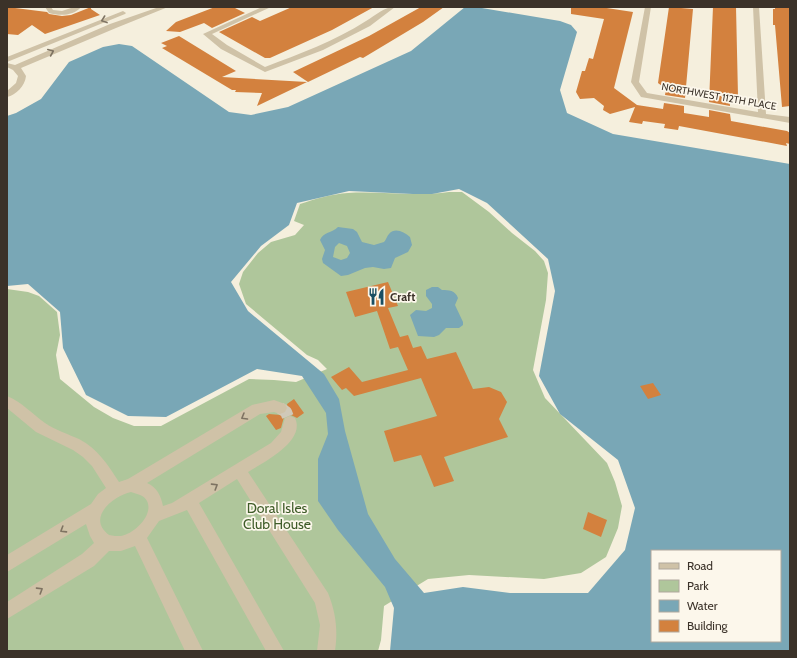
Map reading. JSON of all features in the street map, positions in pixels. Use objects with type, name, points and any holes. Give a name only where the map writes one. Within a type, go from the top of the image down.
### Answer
[{"type":"street","points":[[48,7],[51,12],[56,14],[78,7]]},
{"type":"street","points":[[11,66],[165,7]]},
{"type":"street","points":[[268,7],[207,34],[224,47],[265,70],[320,48],[374,19],[392,7]]},
{"type":"street","name":"NORTHWEST 112TH PLACE","points":[[648,7],[635,82],[644,94],[790,120]]},
{"type":"street","points":[[756,7],[762,114]]},
{"type":"street","points":[[7,60],[101,21],[128,12]]},
{"type":"street","points":[[7,95],[19,85],[22,78],[20,72],[11,66]]},
{"type":"street","points":[[7,402],[20,410],[39,427],[50,434],[83,449],[102,468],[116,489]]},
{"type":"street","points":[[131,485],[142,486],[150,491],[155,499],[155,514],[148,528],[138,537],[125,543],[106,543],[96,534],[93,524],[93,516],[96,509],[107,495],[116,489],[131,485],[257,409],[274,406],[280,408]]},
{"type":"street","points":[[155,514],[175,509],[190,501],[276,447],[285,439],[289,430],[290,422]]},
{"type":"street","points":[[240,470],[322,599],[327,612],[329,625],[329,638],[326,651]]},
{"type":"street","points":[[190,501],[275,651]]},
{"type":"street","points":[[7,564],[96,509]]},
{"type":"street","points":[[138,537],[194,651]]},
{"type":"street","points":[[7,611],[88,560],[106,543]]},
{"type":"green space","name":"Doral Isles Club House","points":[[462,192],[489,212],[535,251],[544,261],[548,273],[546,300],[533,370],[545,398],[607,463],[615,482],[622,506],[618,528],[606,557],[581,573],[544,579],[469,575],[428,579],[384,606],[381,640],[378,651],[7,651],[7,289],[28,292],[39,296],[57,312],[60,335],[56,355],[60,379],[94,407],[113,418],[134,426],[161,426],[249,379],[296,382],[327,369],[318,360],[307,355],[246,304],[239,284],[243,272],[258,253],[271,242],[295,235],[304,225],[294,221],[300,204],[336,194],[348,193],[424,194]]},
{"type":"water","points":[[465,7],[476,7],[560,21],[571,25],[577,32],[560,90],[567,113],[613,134],[790,164],[790,651],[390,651],[394,608],[385,587],[338,530],[318,501],[318,459],[328,434],[326,413],[302,376],[257,369],[166,417],[128,416],[86,395],[63,348],[60,312],[28,284],[7,286],[7,116],[16,113],[41,99],[69,62],[103,47],[119,44],[132,46],[229,112],[251,115],[288,107],[411,51]],"holes":[[[459,189],[487,203],[548,259],[555,291],[539,376],[560,414],[618,460],[635,508],[625,550],[588,593],[510,593],[463,587],[424,593],[395,559],[368,514],[345,431],[339,399],[324,374],[248,311],[231,282],[261,246],[289,225],[297,203],[349,191],[432,194]]]},
{"type":"water","points":[[338,227],[353,229],[357,232],[362,242],[374,245],[384,242],[391,232],[400,231],[410,237],[412,245],[408,252],[395,258],[391,268],[365,268],[348,275],[341,276],[323,263],[322,259],[325,250],[320,240],[321,237]],"holes":[[[339,243],[347,246],[350,253],[347,258],[341,260],[333,257],[335,247]]]},
{"type":"water","points":[[432,287],[438,287],[442,290],[449,290],[455,293],[458,298],[455,305],[463,325],[459,328],[446,328],[439,335],[434,337],[418,336],[410,315],[416,310],[426,311],[432,308],[432,304],[426,296],[426,290]]},
{"type":"building","points":[[7,7],[47,12],[49,14],[62,16],[71,15],[91,7],[91,9],[100,15],[45,34],[32,25],[18,35],[7,34]]},
{"type":"building","points":[[215,7],[233,7],[245,13],[212,28],[204,23],[180,32],[166,31],[176,22]]},
{"type":"building","points":[[292,7],[374,7],[332,30],[270,58],[265,58],[219,32],[252,17],[260,21]]},
{"type":"building","points":[[421,7],[444,7],[423,22],[363,58],[360,57],[308,82],[293,72],[369,36]]},
{"type":"building","points":[[571,7],[600,7],[633,12],[614,88],[637,105],[663,109],[664,103],[684,106],[684,113],[709,117],[709,110],[730,114],[731,121],[787,131],[790,133],[790,144],[786,143],[787,146],[679,126],[678,130],[664,128],[665,124],[643,121],[642,124],[629,122],[635,107],[610,114],[603,110],[604,106],[594,98],[580,99],[576,92],[582,71],[585,71],[589,58],[593,59],[604,19],[571,14]]},
{"type":"building","points":[[669,7],[693,9],[685,98],[665,95],[666,89],[658,83]]},
{"type":"building","points":[[713,7],[736,7],[738,96],[729,96],[730,106],[709,102]]},
{"type":"building","points":[[775,7],[790,7],[790,106],[782,107],[775,25],[773,25],[773,9],[775,9]]},
{"type":"building","points":[[179,36],[236,71],[222,77],[307,82],[257,106],[262,93],[235,92],[236,90],[232,90],[162,48],[167,46],[161,43]]},
{"type":"building","points":[[388,282],[398,306],[388,308],[400,337],[408,335],[413,348],[421,346],[427,359],[456,352],[473,389],[489,387],[501,392],[507,402],[499,419],[508,437],[444,457],[454,481],[434,487],[421,455],[394,462],[384,431],[437,416],[421,378],[354,396],[346,388],[342,390],[331,377],[349,367],[362,382],[408,370],[398,347],[390,349],[377,311],[355,317],[346,292]]},
{"type":"building","points":[[653,383],[661,395],[648,399],[640,386]]},
{"type":"building","points":[[294,399],[304,413],[297,418],[291,415],[284,417],[281,428],[276,430],[266,416],[269,414],[281,415],[286,413],[288,409],[287,404]]},
{"type":"building","points":[[588,512],[607,520],[601,537],[583,529]]},
{"type":"tunnel","points":[[280,408],[286,412],[290,422]]},
{"type":"place","name":"Craft","points":[[377,297]]}]
